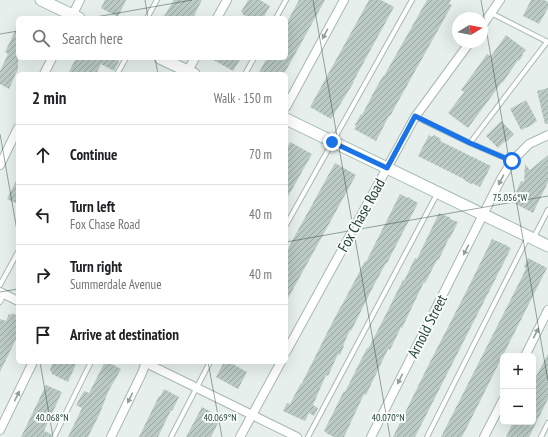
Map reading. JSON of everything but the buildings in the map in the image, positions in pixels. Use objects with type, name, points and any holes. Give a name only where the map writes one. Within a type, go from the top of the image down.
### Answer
[{"type":"street","points":[[41,0],[72,16]]},
{"type":"street","points":[[74,16],[80,0]]},
{"type":"street","points":[[218,16],[228,0]]},
{"type":"street","points":[[288,103],[344,0]]},
{"type":"street","points":[[488,18],[500,0]]},
{"type":"street","name":"Fox Chase Road","points":[[288,348],[415,116],[466,48]]},
{"type":"street","points":[[45,72],[51,60]]},
{"type":"street","points":[[164,60],[187,72]]},
{"type":"street","points":[[189,72],[194,60]]},
{"type":"street","points":[[288,120],[548,246]]},
{"type":"street","points":[[0,165],[16,132]]},
{"type":"street","name":"Arnold Street","points":[[371,437],[484,216],[501,179],[512,161],[529,144],[548,134]]},
{"type":"street","points":[[1,296],[16,300]]},
{"type":"street","points":[[526,353],[548,310]]},
{"type":"street","points":[[0,430],[32,364]]},
{"type":"street","points":[[111,437],[142,373],[144,364]]},
{"type":"street","points":[[149,364],[297,437]]},
{"type":"street","points":[[240,437],[280,364]]},
{"type":"street","points":[[484,437],[500,406]]},
{"type":"lane","points":[[148,16],[157,0]]},
{"type":"lane","points":[[277,16],[286,0]]},
{"type":"lane","points":[[288,221],[412,0]]},
{"type":"lane","points":[[470,143],[548,42],[491,14]]},
{"type":"lane","points":[[118,72],[125,60]]},
{"type":"lane","points":[[246,72],[253,60]]},
{"type":"lane","points":[[415,116],[470,143],[512,161]]},
{"type":"lane","points":[[308,437],[438,193]]},
{"type":"lane","points":[[427,437],[531,238],[548,210]]},
{"type":"lane","points":[[0,285],[16,256]]},
{"type":"lane","points":[[54,437],[89,364]]},
{"type":"lane","points":[[171,437],[209,364]]},
{"type":"lane","points":[[541,437],[548,423]]},
{"type":"route","points":[[332,142],[387,168],[415,116],[470,143],[512,161]]}]
